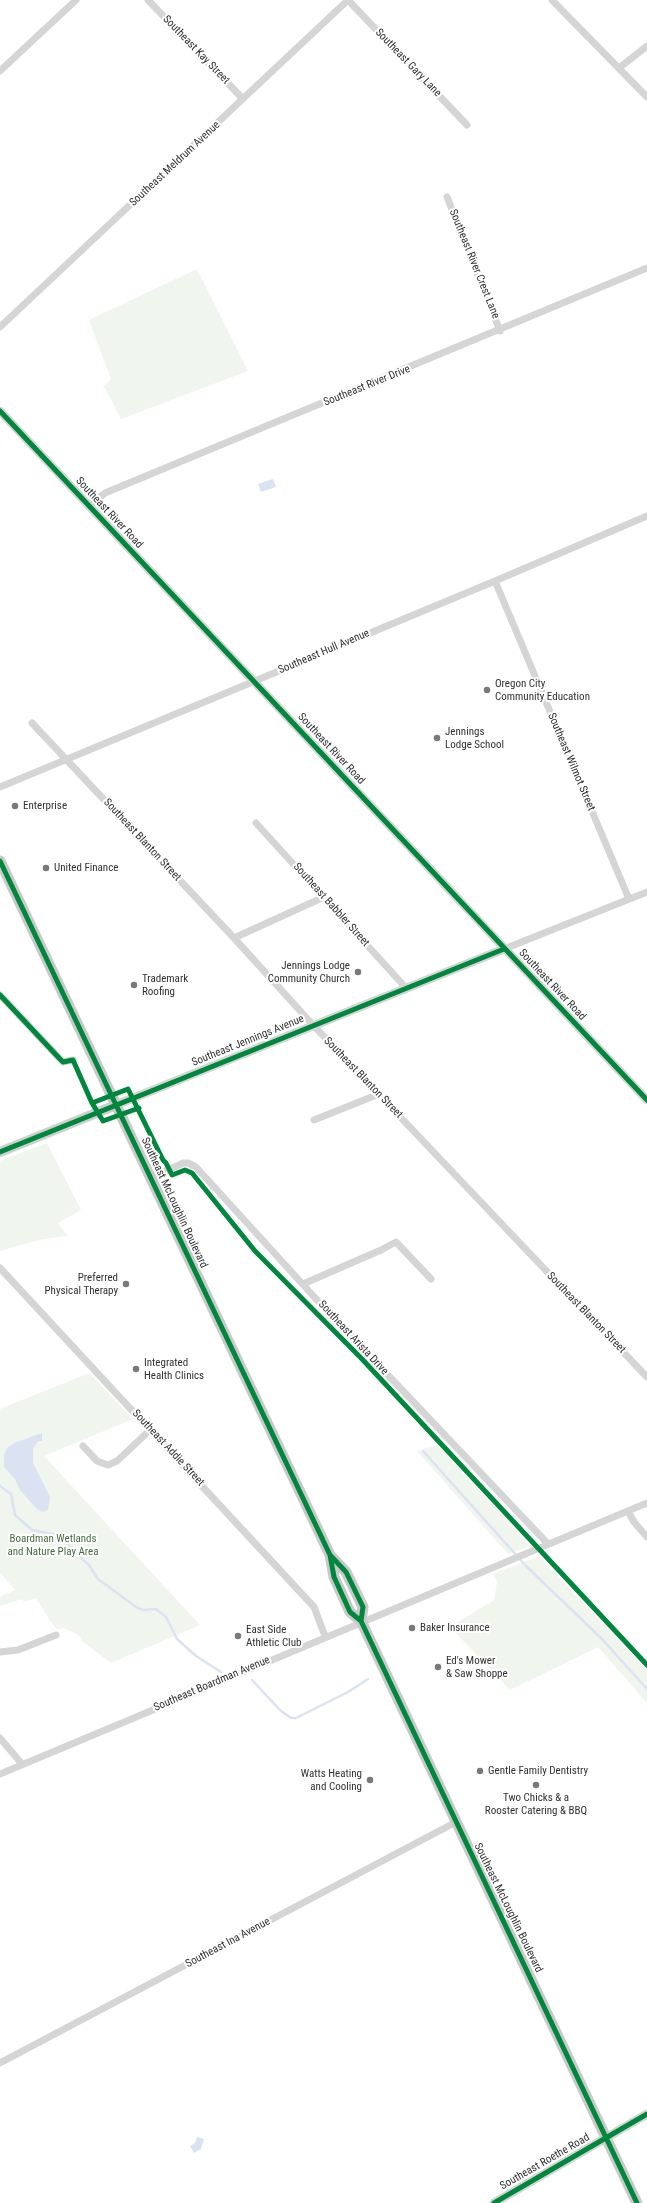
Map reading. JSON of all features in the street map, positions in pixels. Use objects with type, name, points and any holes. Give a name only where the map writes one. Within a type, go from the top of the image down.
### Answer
[{"type":"main road","name":"Southeast McLoughlin Boulevard","points":[[0,861],[330,1555],[334,1577],[350,1612],[361,1621],[637,2203]]},
{"type":"main road","name":"Southeast Jennings Avenue","points":[[0,1152],[116,1105]]},
{"type":"street","points":[[0,71],[76,0]]},
{"type":"street","name":"Southeast Kay Street","points":[[148,0],[243,100]]},
{"type":"street","name":"Southeast Meldrum Avenue","points":[[0,327],[348,0]]},
{"type":"street","name":"Southeast Gary Lane","points":[[348,0],[467,125]]},
{"type":"street","points":[[552,0],[647,97]]},
{"type":"street","points":[[619,68],[647,46]]},
{"type":"street","name":"Southeast River Crest Lane","points":[[447,197],[500,331]]},
{"type":"street","name":"Southeast River Drive","points":[[89,506],[105,493],[500,331],[647,268]]},
{"type":"street","name":"Southeast River Road","points":[[0,412],[647,1100]]},
{"type":"street","name":"Southeast Hull Avenue","points":[[0,787],[495,581],[647,516]]},
{"type":"street","name":"Southeast Wilmot Street","points":[[495,581],[629,899]]},
{"type":"street","name":"Southeast Blanton Street","points":[[32,723],[234,938],[313,1025],[647,1377]]},
{"type":"street","name":"Southeast Babbler Street","points":[[256,823],[406,988]]},
{"type":"street","name":"Southeast Jennings Avenue","points":[[116,1105],[647,892]]},
{"type":"street","points":[[234,938],[324,897]]},
{"type":"street","points":[[0,995],[63,1062],[73,1060]]},
{"type":"street","points":[[314,1120],[379,1094]]},
{"type":"street","name":"Southeast Arista Drive","points":[[151,1178],[178,1165],[188,1163],[192,1165],[548,1544]]},
{"type":"street","points":[[303,1284],[396,1242],[431,1279]]},
{"type":"street","name":"Southeast Addie Street","points":[[0,1268],[151,1429],[314,1607],[326,1636]]},
{"type":"street","points":[[83,1446],[97,1462],[108,1465],[117,1461],[151,1429]]},
{"type":"street","name":"Southeast Boardman Avenue","points":[[0,1774],[361,1621],[647,1503]]},
{"type":"street","points":[[628,1511],[634,1522],[647,1537]]},
{"type":"street","points":[[0,1652],[18,1650],[56,1635]]},
{"type":"street","points":[[0,1738],[22,1764]]},
{"type":"street","name":"Southeast Ina Avenue","points":[[0,2063],[456,1822]]},
{"type":"street","name":"Southeast Roethe Road","points":[[494,2203],[647,2114]]},
{"type":"green space","points":[[197,269],[248,371],[121,419],[104,386],[111,379],[89,320]]},
{"type":"green space","points":[[47,1143],[81,1210],[58,1223],[68,1236],[43,1239],[0,1251],[0,1161]]},
{"type":"green space","name":"Boardman Wetlands and Nature Play Area","points":[[89,1373],[133,1419],[44,1456],[200,1625],[111,1663],[82,1641],[79,1635],[64,1628],[57,1629],[50,1621],[36,1598],[24,1602],[22,1599],[0,1606],[0,1597],[15,1590],[0,1573],[0,1409]]},
{"type":"green space","points":[[437,1445],[530,1546],[508,1554],[417,1451]]},
{"type":"green space","points":[[539,1556],[647,1671],[647,1703],[598,1647],[510,1690],[450,1627],[494,1600],[497,1582],[493,1574]]},
{"type":"water","points":[[273,479],[276,487],[261,492],[258,484]]},
{"type":"water","points":[[42,1433],[42,1441],[38,1441],[33,1449],[33,1463],[50,1497],[48,1510],[42,1512],[36,1508],[20,1490],[15,1479],[4,1467],[4,1455],[7,1448],[14,1443]]},
{"type":"water","points":[[197,2137],[204,2139],[201,2149],[194,2153],[190,2146],[195,2143]]},
{"type":"waterway","points":[[423,1451],[526,1566],[602,1639],[647,1689]]},
{"type":"waterway","points":[[0,1486],[11,1494],[15,1515],[32,1530],[57,1535],[66,1541],[71,1549],[89,1565],[98,1579],[136,1607],[143,1610],[156,1609],[166,1617],[177,1639],[196,1656],[221,1672]]},
{"type":"waterway","points":[[252,1680],[281,1711],[291,1718],[296,1718],[348,1692],[368,1679]]},
{"type":"cycle path","points":[[0,411],[647,1100]]},
{"type":"cycle path","points":[[0,861],[330,1555],[334,1577],[350,1612],[361,1621],[637,2203]]},
{"type":"cycle path","points":[[0,1152],[504,949]]},
{"type":"cycle path","points":[[0,995],[63,1062],[73,1060],[92,1103],[103,1121],[139,1108]]},
{"type":"cycle path","points":[[92,1103],[128,1089],[172,1175],[185,1170],[192,1173],[255,1251],[362,1359],[647,1665]]},
{"type":"cycle path","points":[[330,1555],[346,1572],[363,1607],[361,1621]]},
{"type":"cycle path","points":[[494,2203],[647,2114]]},
{"type":"place","name":"Oregon City Community Education","points":[[487,690]]},
{"type":"place","name":"Jennings Lodge School","points":[[437,738]]},
{"type":"place","name":"Enterprise","points":[[15,806]]},
{"type":"place","name":"United Finance","points":[[46,868]]},
{"type":"place","name":"Jennings Lodge Community Church","points":[[358,972]]},
{"type":"place","name":"Trademark Roofing","points":[[134,985]]},
{"type":"place","name":"Preferred Physical Therapy","points":[[126,1284]]},
{"type":"place","name":"Integrated Health Clinics","points":[[136,1369]]},
{"type":"place","name":"Baker Insurance","points":[[412,1628]]},
{"type":"place","name":"East Side Athletic Club","points":[[238,1636]]},
{"type":"place","name":"Ed's Mower & Saw Shoppe","points":[[438,1667]]},
{"type":"place","name":"Gentle Family Dentistry","points":[[480,1771]]},
{"type":"place","name":"Watts Heating and Cooling","points":[[370,1780]]},
{"type":"place","name":"Two Chicks & a Rooster Catering & BBQ","points":[[536,1785]]}]
